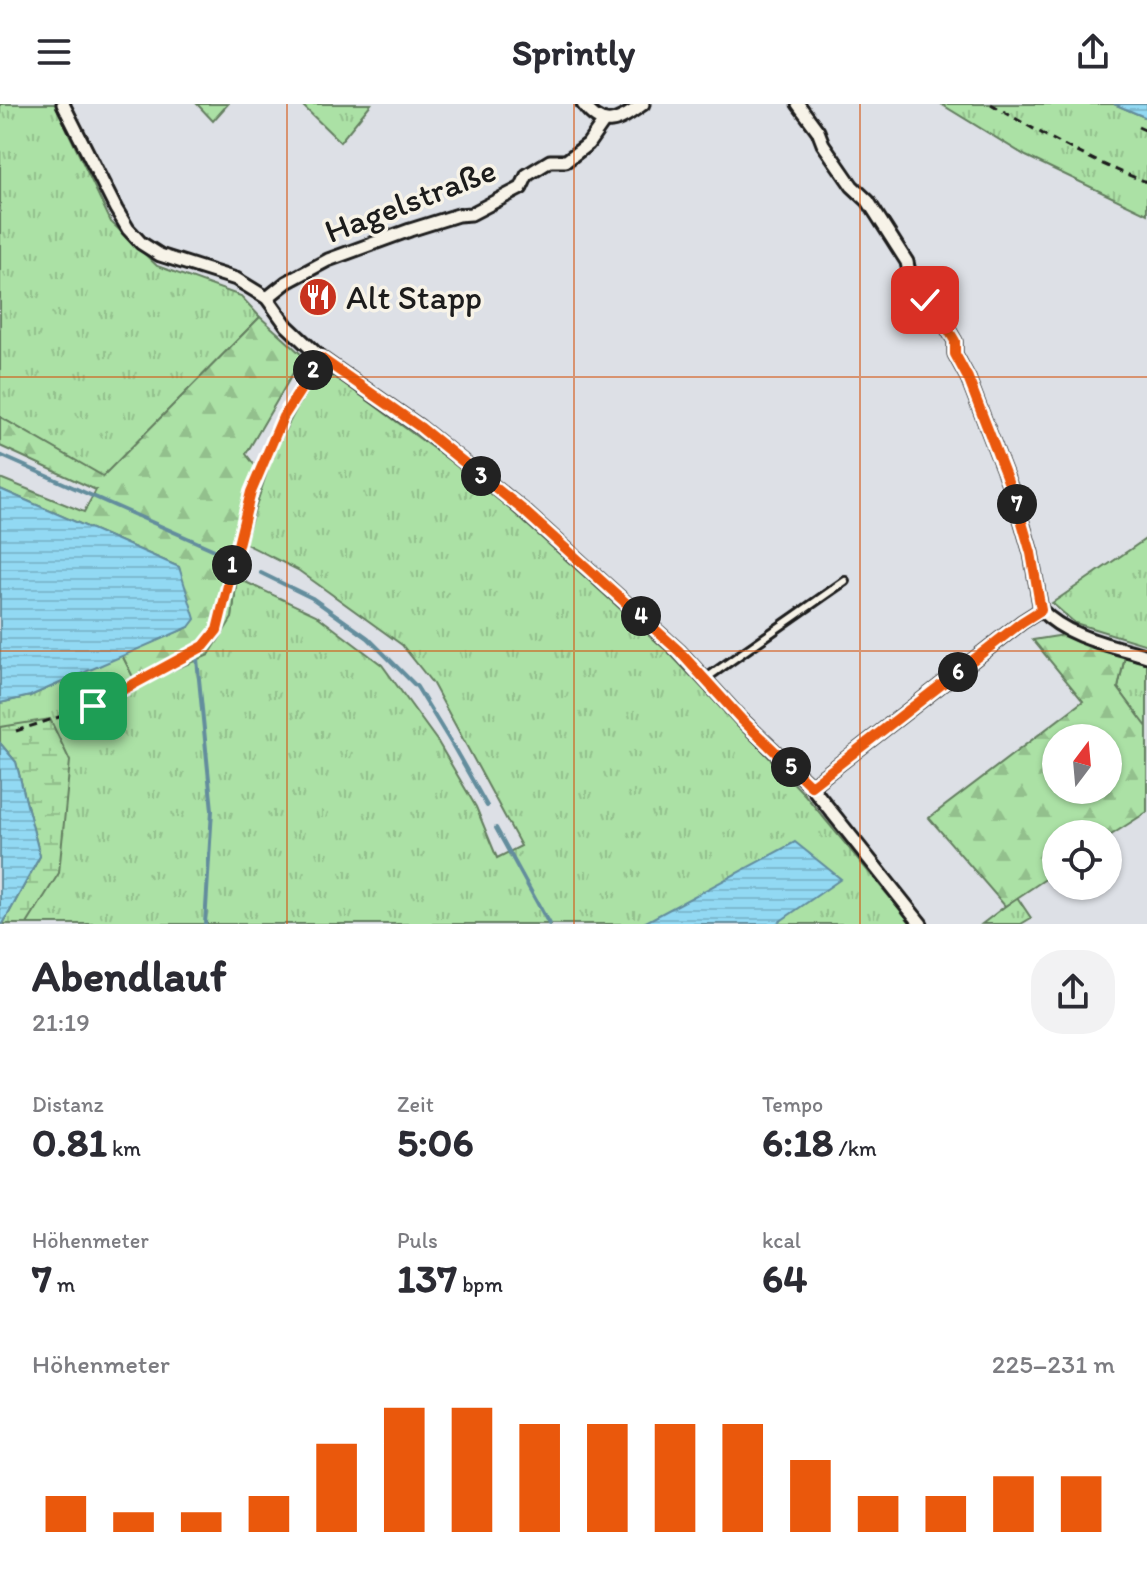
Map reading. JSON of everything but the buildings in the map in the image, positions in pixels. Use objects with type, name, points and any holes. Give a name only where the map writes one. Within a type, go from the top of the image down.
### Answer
[{"type":"street","points":[[63,104],[116,209],[141,243],[160,255],[236,279],[267,298],[287,326],[321,358],[420,427],[522,509],[679,651],[742,720],[811,786],[921,924]]},
{"type":"street","points":[[583,104],[595,118],[604,121]]},
{"type":"street","name":"Hagelstraße","points":[[267,298],[287,282],[328,260],[410,230],[471,214],[508,195],[521,188],[527,175],[550,161],[566,161],[588,144],[604,121],[621,119],[643,104]]},
{"type":"street","points":[[798,104],[852,186],[868,201],[907,262],[910,277],[925,300],[937,311],[955,341],[955,354],[968,378],[1016,502],[1031,553],[1041,610],[1051,621],[1068,630],[1147,656]]},
{"type":"street","points":[[811,786],[1041,610]]},
{"type":"lane","points":[[705,679],[845,581]]},
{"type":"path","points":[[991,104],[1112,169],[1147,182]]},
{"type":"path","points":[[1138,127],[1147,131]]},
{"type":"path","points":[[16,731],[93,706],[204,646],[217,630],[251,492],[283,417],[321,358]]},
{"type":"green space","points":[[0,104],[55,104],[111,222],[157,266],[241,296],[260,317],[103,477],[0,417]]},
{"type":"green space","points":[[197,104],[228,104],[213,121]]},
{"type":"green space","points":[[301,104],[371,104],[340,142]]},
{"type":"green space","points":[[941,104],[1114,104],[1147,118],[1147,214],[1026,156]]},
{"type":"green space","points":[[260,317],[303,356],[246,454],[256,467],[235,537],[237,578],[232,618],[209,655],[137,685],[122,655],[189,627],[179,567],[0,489],[0,478],[84,512],[96,490],[0,446],[0,417],[103,476]]},
{"type":"green space","points":[[334,376],[482,484],[669,653],[805,795],[912,924],[3,924],[40,856],[16,762],[0,743],[0,703],[30,696],[122,655],[137,684],[232,618],[237,578],[316,615],[382,665],[438,742],[476,807],[497,858],[521,846],[433,684],[402,645],[298,570],[244,543],[273,453],[309,385]]},
{"type":"green space","points":[[1147,538],[1147,645],[1075,623],[1052,603]]},
{"type":"green space","points":[[1064,635],[1125,656],[1118,688],[1147,727],[1147,812],[1122,828],[1122,820],[1042,820],[1042,881],[1005,906],[929,818],[1042,732],[1042,804],[1122,804],[1122,724],[1053,724],[1083,701],[1033,640]]},
{"type":"green space","points":[[1125,656],[1147,663],[1147,728],[1118,688]]},
{"type":"green space","points":[[50,719],[70,761],[59,873],[27,924],[3,924],[40,856],[16,762],[0,743],[0,727]]},
{"type":"green space","points":[[1017,897],[1031,918],[1021,924],[982,924]]},
{"type":"water","points":[[1114,104],[1147,104],[1147,118]]},
{"type":"water","points":[[0,489],[179,567],[195,619],[189,627],[30,696],[0,703]]},
{"type":"water","points":[[0,743],[16,762],[40,856],[3,924],[0,924]]},
{"type":"water","points":[[795,842],[841,879],[776,924],[642,924]]},
{"type":"waterway","points":[[0,455],[219,552]]},
{"type":"waterway","points":[[261,573],[312,598],[368,638],[417,687],[487,806]]},
{"type":"waterway","points":[[197,659],[212,810],[205,924]]},
{"type":"waterway","points":[[496,828],[549,924]]},
{"type":"place","name":"Alt Stapp","points":[[318,297]]},
{"type":"route","points":[[93,706],[204,646],[217,630],[251,492],[283,417],[321,358],[420,427],[522,509],[679,651],[742,720],[811,786],[1041,610],[1031,553],[1016,502],[968,378],[955,354],[955,341],[937,311],[925,300]]}]
